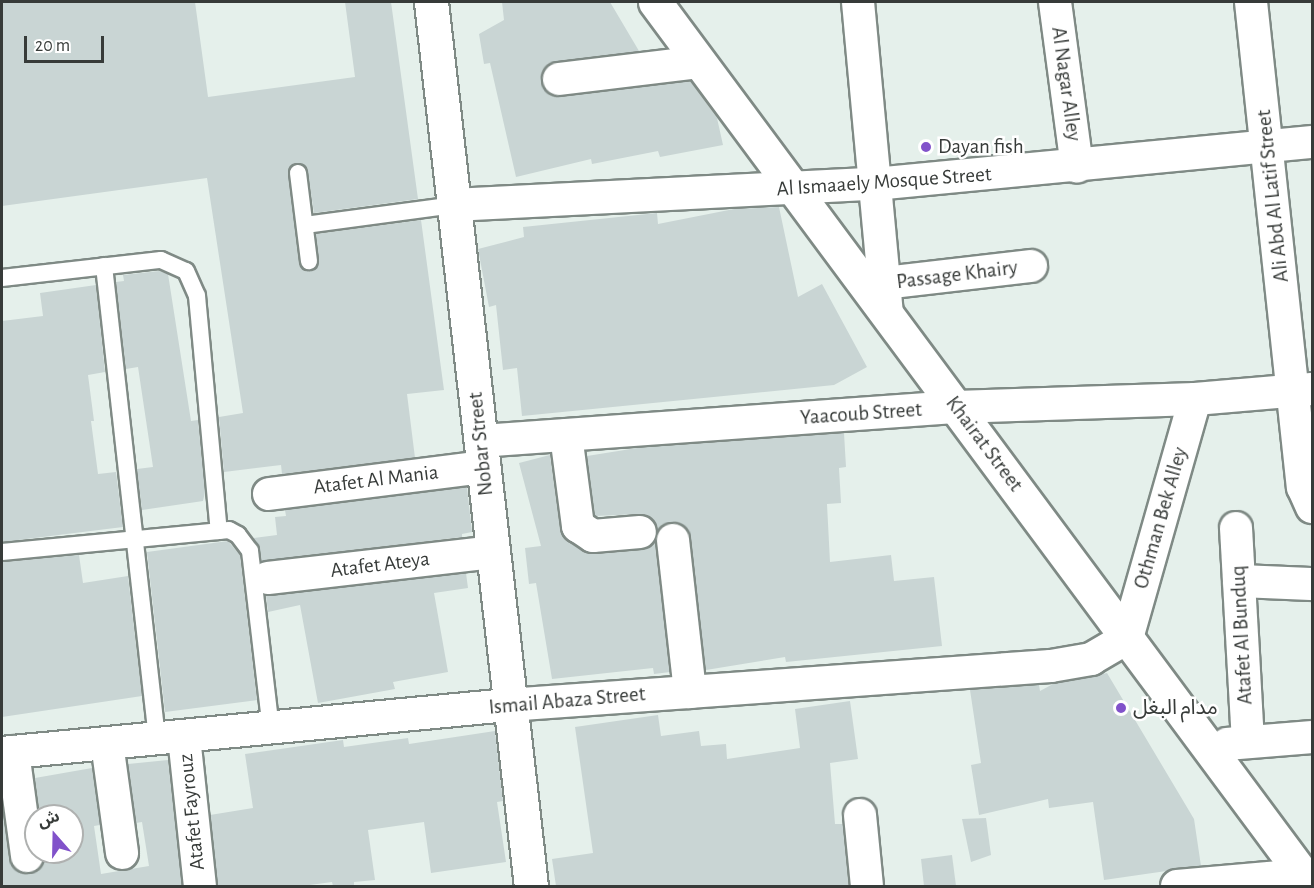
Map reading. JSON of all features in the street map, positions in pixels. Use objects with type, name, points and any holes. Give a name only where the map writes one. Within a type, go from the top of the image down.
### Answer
[{"type":"street","name":"Nobar Street","points":[[431,2],[508,705],[531,886]]},
{"type":"street","name":"Khairat Street","points":[[655,2],[796,189],[886,298],[956,406],[1307,880]]},
{"type":"street","points":[[858,2],[886,298]]},
{"type":"street","name":"Al Nagar Alley","points":[[1055,2],[1077,166]]},
{"type":"street","name":"Ali Abd Al Latif Street","points":[[1251,2],[1267,146],[1303,390],[1303,487],[1312,507]]},
{"type":"street","points":[[559,79],[699,62]]},
{"type":"street","name":"Al Ismaaely Mosque Street","points":[[454,205],[875,184],[1312,142]]},
{"type":"street","name":"Passage Khairy","points":[[886,298],[1030,266]]},
{"type":"street","name":"Yaacoub Street","points":[[482,454],[566,435],[956,406],[1195,399],[1303,390]]},
{"type":"street","name":"Othman Bek Alley","points":[[1127,638],[1195,399]]},
{"type":"street","points":[[566,435],[578,526],[593,536],[640,532]]},
{"type":"street","name":"Atafet Al Mania","points":[[269,494],[482,454]]},
{"type":"street","name":"Atafet Al Bunduq","points":[[1236,528],[1248,742]]},
{"type":"street","points":[[673,540],[690,692]]},
{"type":"street","name":"Atafet Ateya","points":[[268,578],[492,552]]},
{"type":"street","points":[[1239,581],[1312,584]]},
{"type":"street","name":"Ismail Abaza Street","points":[[7,752],[508,705],[1071,664],[1091,659],[1127,638]]},
{"type":"street","points":[[1207,746],[1312,737]]},
{"type":"street","name":"Atafet Fayrouz","points":[[170,738],[200,886]]},
{"type":"street","points":[[107,743],[122,853]]},
{"type":"street","points":[[7,752],[24,840]]},
{"type":"street","points":[[860,815],[867,886]]},
{"type":"street","points":[[1177,886],[1307,880]]},
{"type":"lane","points":[[298,173],[309,261]]},
{"type":"lane","points":[[305,225],[454,205]]},
{"type":"lane","points":[[2,278],[161,260],[175,263],[194,282],[219,531]]},
{"type":"lane","points":[[104,266],[134,539],[170,738]]},
{"type":"lane","points":[[2,552],[219,531],[238,535],[250,551],[271,729]]},
{"type":"building","points":[[2,2],[195,2],[208,97],[355,77],[345,2],[391,2],[418,199],[314,213],[307,167],[296,163],[288,174],[299,262],[305,271],[319,265],[316,234],[421,220],[444,390],[407,394],[415,458],[282,474],[281,465],[224,472],[219,417],[243,413],[207,178],[2,206]]},
{"type":"building","points":[[502,2],[610,2],[639,51],[549,64],[542,73],[545,90],[561,97],[690,81],[717,118],[723,145],[660,157],[658,151],[592,164],[591,159],[516,177],[490,63],[484,64],[479,34],[504,20]]},
{"type":"building","points":[[779,207],[798,297],[822,284],[867,367],[834,385],[522,416],[517,368],[503,370],[496,305],[489,307],[478,249],[524,237],[523,227],[657,213],[658,224],[734,209]]},
{"type":"building","points":[[159,271],[168,274],[191,421],[198,420],[205,492],[203,501],[142,510],[137,469],[153,467],[138,367],[126,369],[116,282],[124,281],[123,275]]},
{"type":"building","points":[[96,285],[105,372],[88,375],[94,421],[91,421],[98,474],[116,472],[123,527],[2,542],[2,321],[43,316],[40,293]]},
{"type":"building","points":[[844,433],[846,467],[839,468],[841,503],[827,504],[830,562],[891,555],[894,581],[934,577],[942,646],[786,662],[785,657],[706,670],[688,530],[672,522],[658,531],[654,521],[639,514],[595,516],[587,456],[637,448]]},
{"type":"building","points":[[550,455],[560,528],[568,541],[595,554],[642,550],[655,541],[670,672],[654,674],[653,668],[552,679],[536,583],[529,584],[525,548],[541,546],[519,463]]},
{"type":"building","points":[[467,487],[472,532],[462,534],[462,537],[262,562],[253,538],[277,535],[275,517],[286,516],[285,510]]},
{"type":"building","points":[[228,541],[240,555],[257,700],[165,712],[147,552]]},
{"type":"building","points":[[79,555],[83,583],[128,576],[142,696],[2,717],[2,562]]},
{"type":"building","points":[[466,573],[468,588],[434,593],[448,672],[393,682],[395,689],[318,703],[300,605],[268,612],[266,595]]},
{"type":"building","points":[[1107,673],[1194,819],[1201,866],[1104,880],[1093,802],[1049,808],[1048,799],[979,815],[971,765],[981,763],[970,690],[1039,685],[1040,691],[1053,684]]},
{"type":"building","points":[[850,701],[858,759],[830,763],[835,824],[843,824],[849,886],[556,886],[552,859],[593,853],[575,727],[658,715],[661,736],[699,731],[701,746],[726,744],[727,759],[800,748],[795,709]]},
{"type":"building","points":[[495,731],[503,801],[497,802],[506,862],[431,873],[424,822],[368,830],[375,880],[354,882],[354,886],[333,886],[332,882],[302,886],[218,886],[210,815],[253,808],[245,754],[343,740],[344,747],[408,738],[409,744]]},
{"type":"building","points":[[168,760],[182,886],[2,886],[2,801],[9,859],[20,872],[30,874],[42,864],[84,864],[84,804],[38,804],[35,778],[92,768],[100,825],[94,826],[101,874],[149,866],[142,822],[136,823],[128,764]]},
{"type":"building","points":[[986,818],[991,855],[971,862],[962,819]]},
{"type":"building","points":[[952,855],[956,886],[924,886],[921,859]]},
{"type":"place","name":"Dayan fish","points":[[926,147]]},
{"type":"place","name":"مدام البغل","points":[[1121,708]]}]
